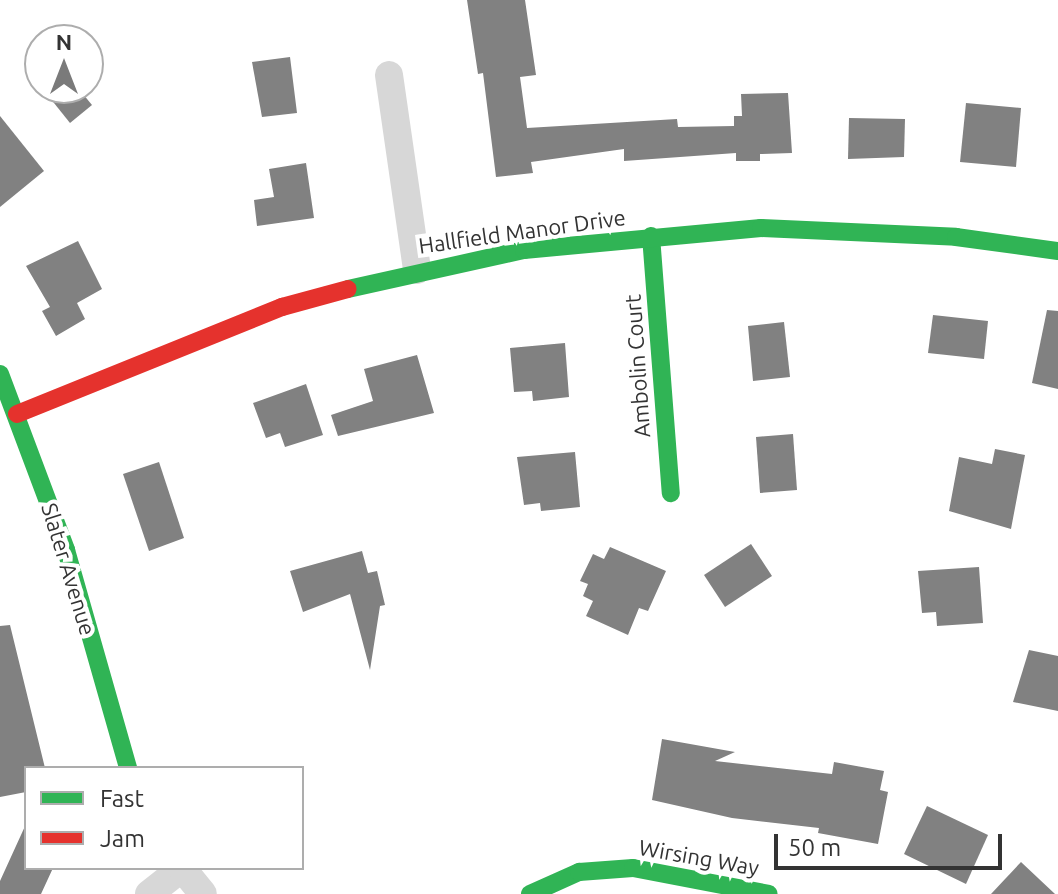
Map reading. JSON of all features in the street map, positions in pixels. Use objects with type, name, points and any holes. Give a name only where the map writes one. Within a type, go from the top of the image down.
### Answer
[{"type":"street","points":[[389,75],[417,270]]},
{"type":"street","name":"Hallfield Manor Drive","points":[[17,414],[207,333],[417,270],[524,250],[651,236],[850,229],[1058,251]]},
{"type":"street","name":"Ambolin Court","points":[[651,236],[671,493]]},
{"type":"street","name":"Slater Avenue","points":[[0,374],[66,550],[127,766]]},
{"type":"street","name":"Wirsing Way","points":[[530,894],[579,872],[633,868],[769,894]]},
{"type":"street","points":[[149,894],[179,870]]},
{"type":"street","points":[[184,870],[203,894]]},
{"type":"building","points":[[467,0],[525,0],[536,75],[520,77],[527,128],[677,119],[678,127],[734,126],[734,116],[742,116],[741,94],[788,93],[792,153],[760,154],[760,161],[736,161],[736,153],[624,161],[624,149],[531,162],[533,173],[496,177],[483,73],[478,74]]},
{"type":"building","points":[[290,57],[297,113],[262,117],[252,62]]},
{"type":"building","points":[[966,103],[1021,108],[1016,167],[960,162]]},
{"type":"building","points":[[55,104],[91,104],[92,105],[70,123]]},
{"type":"building","points":[[0,116],[44,171],[0,207]]},
{"type":"building","points":[[849,118],[905,119],[904,157],[848,159]]},
{"type":"building","points":[[306,163],[314,218],[257,226],[254,200],[274,197],[269,169]]},
{"type":"building","points":[[78,241],[102,289],[77,303],[85,319],[56,336],[42,311],[50,307],[26,266]]},
{"type":"building","points":[[1047,310],[1058,311],[1058,389],[1032,383]]},
{"type":"building","points":[[933,315],[988,321],[984,359],[928,353]]},
{"type":"building","points":[[784,322],[790,377],[753,381],[748,326]]},
{"type":"building","points":[[565,343],[569,397],[533,401],[532,391],[514,392],[510,348]]},
{"type":"building","points":[[417,355],[434,413],[338,436],[331,415],[373,401],[364,369]]},
{"type":"building","points":[[306,384],[323,435],[285,447],[280,433],[266,438],[253,403]]},
{"type":"building","points":[[793,434],[797,490],[760,493],[756,437]]},
{"type":"building","points":[[995,449],[1025,455],[1011,529],[949,511],[959,457],[992,464]]},
{"type":"building","points":[[575,452],[580,507],[541,511],[540,503],[524,505],[517,457]]},
{"type":"building","points":[[159,462],[184,538],[149,551],[123,474]]},
{"type":"building","points":[[751,544],[772,576],[725,607],[704,575]]},
{"type":"building","points":[[610,547],[666,571],[648,611],[639,608],[628,635],[586,616],[593,601],[583,596],[588,584],[580,581],[593,554],[604,559]]},
{"type":"building","points":[[362,551],[368,573],[377,571],[385,605],[380,606],[370,670],[350,594],[303,612],[290,571]]},
{"type":"building","points":[[979,567],[983,623],[937,626],[936,612],[922,613],[918,571]]},
{"type":"building","points":[[10,625],[45,766],[24,766],[24,792],[0,797],[0,626]]},
{"type":"building","points":[[1029,650],[1058,656],[1058,711],[1013,702]]},
{"type":"building","points":[[662,739],[735,752],[715,761],[832,774],[834,762],[884,771],[880,790],[888,792],[878,844],[818,833],[819,828],[732,818],[652,800]]},
{"type":"building","points":[[927,806],[988,835],[966,884],[904,854]]},
{"type":"building","points":[[24,828],[24,870],[52,870],[41,894],[0,894],[0,881]]},
{"type":"building","points":[[1021,862],[1055,894],[991,894]]},
{"type":"traffic: fast","points":[[348,289],[524,250],[761,228],[956,237],[1058,251]]},
{"type":"traffic: fast","points":[[651,236],[671,493]]},
{"type":"traffic: fast","points":[[0,374],[66,550],[127,766]]},
{"type":"traffic: fast","points":[[530,894],[579,872],[633,868],[769,894]]},
{"type":"traffic: jam","points":[[17,414],[282,307],[348,289]]}]
